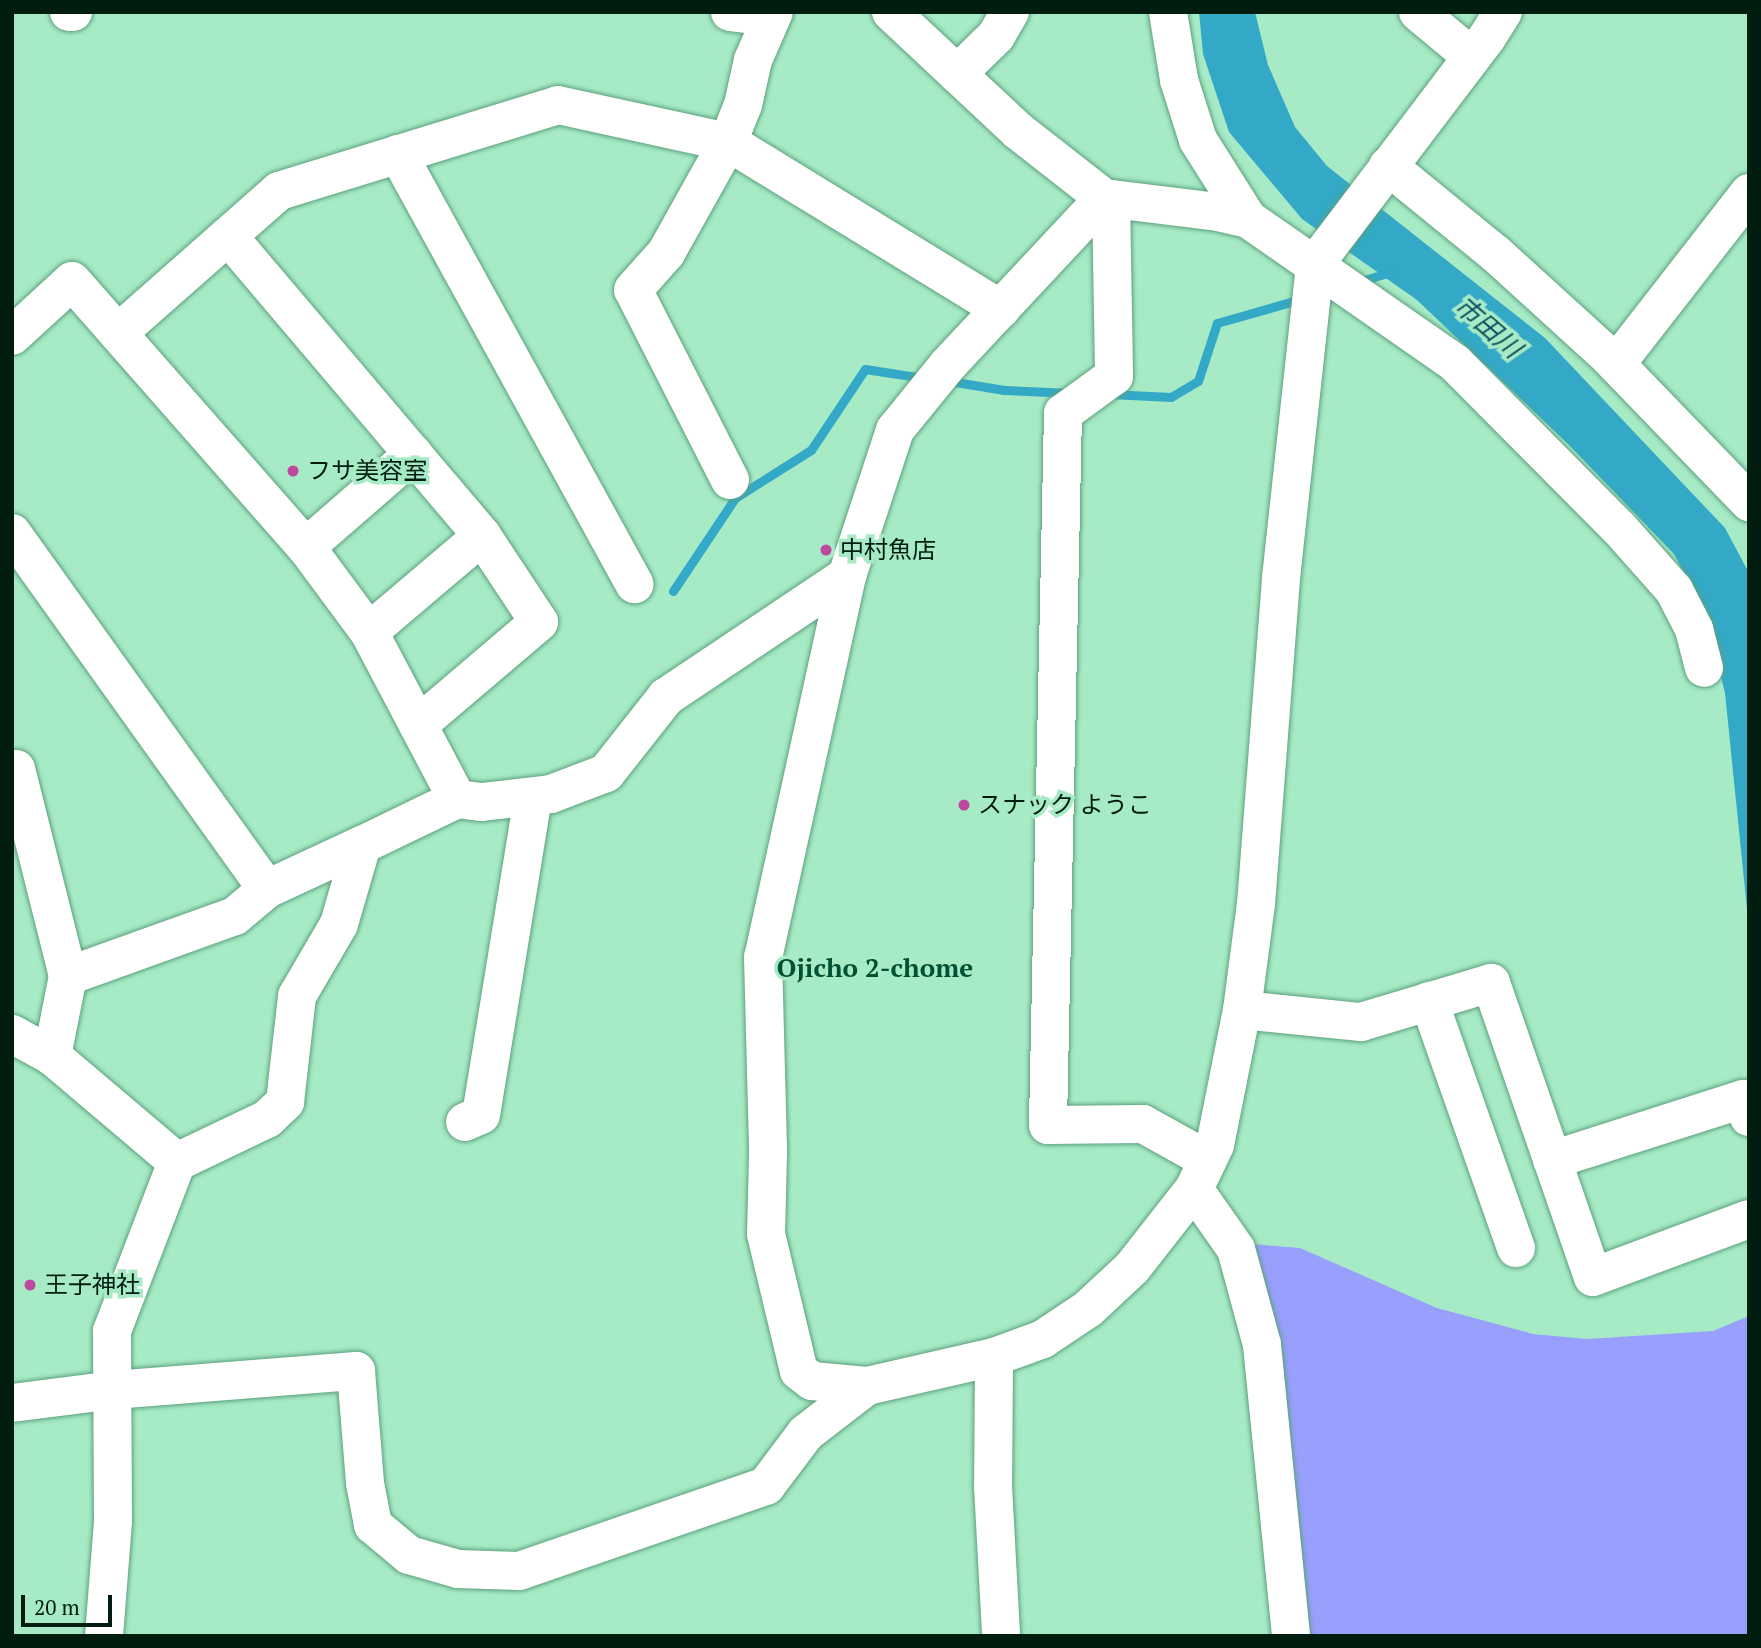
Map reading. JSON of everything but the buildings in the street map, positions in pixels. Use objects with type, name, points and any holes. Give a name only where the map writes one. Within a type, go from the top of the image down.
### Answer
[{"type":"street","points":[[730,12],[772,15],[753,60],[743,105],[728,142],[666,253],[633,290],[730,480]]},
{"type":"street","points":[[891,12],[1017,130],[1107,199],[1218,212],[1248,219],[1455,363],[1619,528],[1674,590],[1694,629],[1704,668]]},
{"type":"street","points":[[957,74],[996,36],[1010,12]]},
{"type":"street","points":[[1168,12],[1179,80],[1199,139],[1248,219]]},
{"type":"street","points":[[1418,12],[1472,58]]},
{"type":"street","points":[[1107,199],[909,409],[895,430],[847,576],[763,957],[768,1154],[766,1234],[799,1371],[812,1381],[867,1386],[994,1357],[1043,1339],[1088,1309],[1132,1268],[1201,1174],[1215,1144],[1242,1010],[1256,904],[1281,578],[1315,264],[1472,58],[1503,12]]},
{"type":"street","points":[[118,333],[279,191],[558,105],[728,142],[1001,309]]},
{"type":"street","points":[[398,154],[634,584]]},
{"type":"street","points":[[1381,175],[1496,254],[1616,364],[1749,502]]},
{"type":"street","points":[[1616,364],[1749,193]]},
{"type":"street","points":[[1107,199],[1114,376],[1063,413],[1048,1125],[1143,1124],[1201,1174],[1236,1249],[1262,1345],[1291,1636]]},
{"type":"street","points":[[228,236],[482,536],[539,622],[418,725]]},
{"type":"street","points":[[12,336],[72,281],[306,547],[369,632],[457,799]]},
{"type":"street","points":[[306,547],[413,454]]},
{"type":"street","points":[[12,533],[267,889]]},
{"type":"street","points":[[369,632],[482,536]]},
{"type":"street","points":[[68,976],[234,916],[267,889],[457,799],[482,802],[551,794],[606,773],[666,697],[847,576]]},
{"type":"street","points":[[12,770],[16,769],[68,976],[52,1056]]},
{"type":"street","points":[[465,1122],[481,1115],[533,797]]},
{"type":"street","points":[[104,1636],[113,1521],[113,1331],[177,1162],[267,1119],[285,1102],[298,996],[339,924],[362,845]]},
{"type":"street","points":[[1242,1010],[1361,1021],[1491,983],[1593,1277],[1749,1219]]},
{"type":"street","points":[[1429,1002],[1516,1248]]},
{"type":"street","points":[[12,1034],[52,1056],[177,1162]]},
{"type":"street","points":[[1552,1160],[1743,1099],[1749,1117]]},
{"type":"street","points":[[994,1357],[993,1486],[1001,1636]]},
{"type":"street","points":[[12,1403],[113,1391],[356,1371],[365,1483],[373,1525],[409,1555],[458,1569],[519,1571],[766,1486],[806,1433],[867,1386]]},
{"type":"shaded area","points":[[1241,1243],[1300,1248],[1437,1308],[1533,1334],[1587,1339],[1713,1331],[1749,1316],[1749,1636],[1301,1636]]},
{"type":"water","name":"市田川","points":[[1199,12],[1255,12],[1268,65],[1295,127],[1327,166],[1545,338],[1725,528],[1749,573],[1749,929],[1725,693],[1705,614],[1674,554],[1569,445],[1417,300],[1302,219],[1229,132],[1203,54]]},
{"type":"waterway","points":[[1358,282],[1391,272]]},
{"type":"waterway","points":[[1109,394],[1171,397],[1198,381],[1217,323],[1301,299]]},
{"type":"waterway","points":[[673,591],[735,498],[811,450],[865,369],[924,378]]},
{"type":"waterway","points":[[949,381],[1004,390],[1070,393]]},
{"type":"place","name":"フサ美容室","points":[[293,471]]},
{"type":"place","name":"中村魚店","points":[[826,550]]},
{"type":"place","name":"スナック ようこ","points":[[964,805]]},
{"type":"place","name":"王子神社","points":[[30,1285]]},
{"type":"district","name":"Ojicho 2-chome","points":[[875,968]]}]
